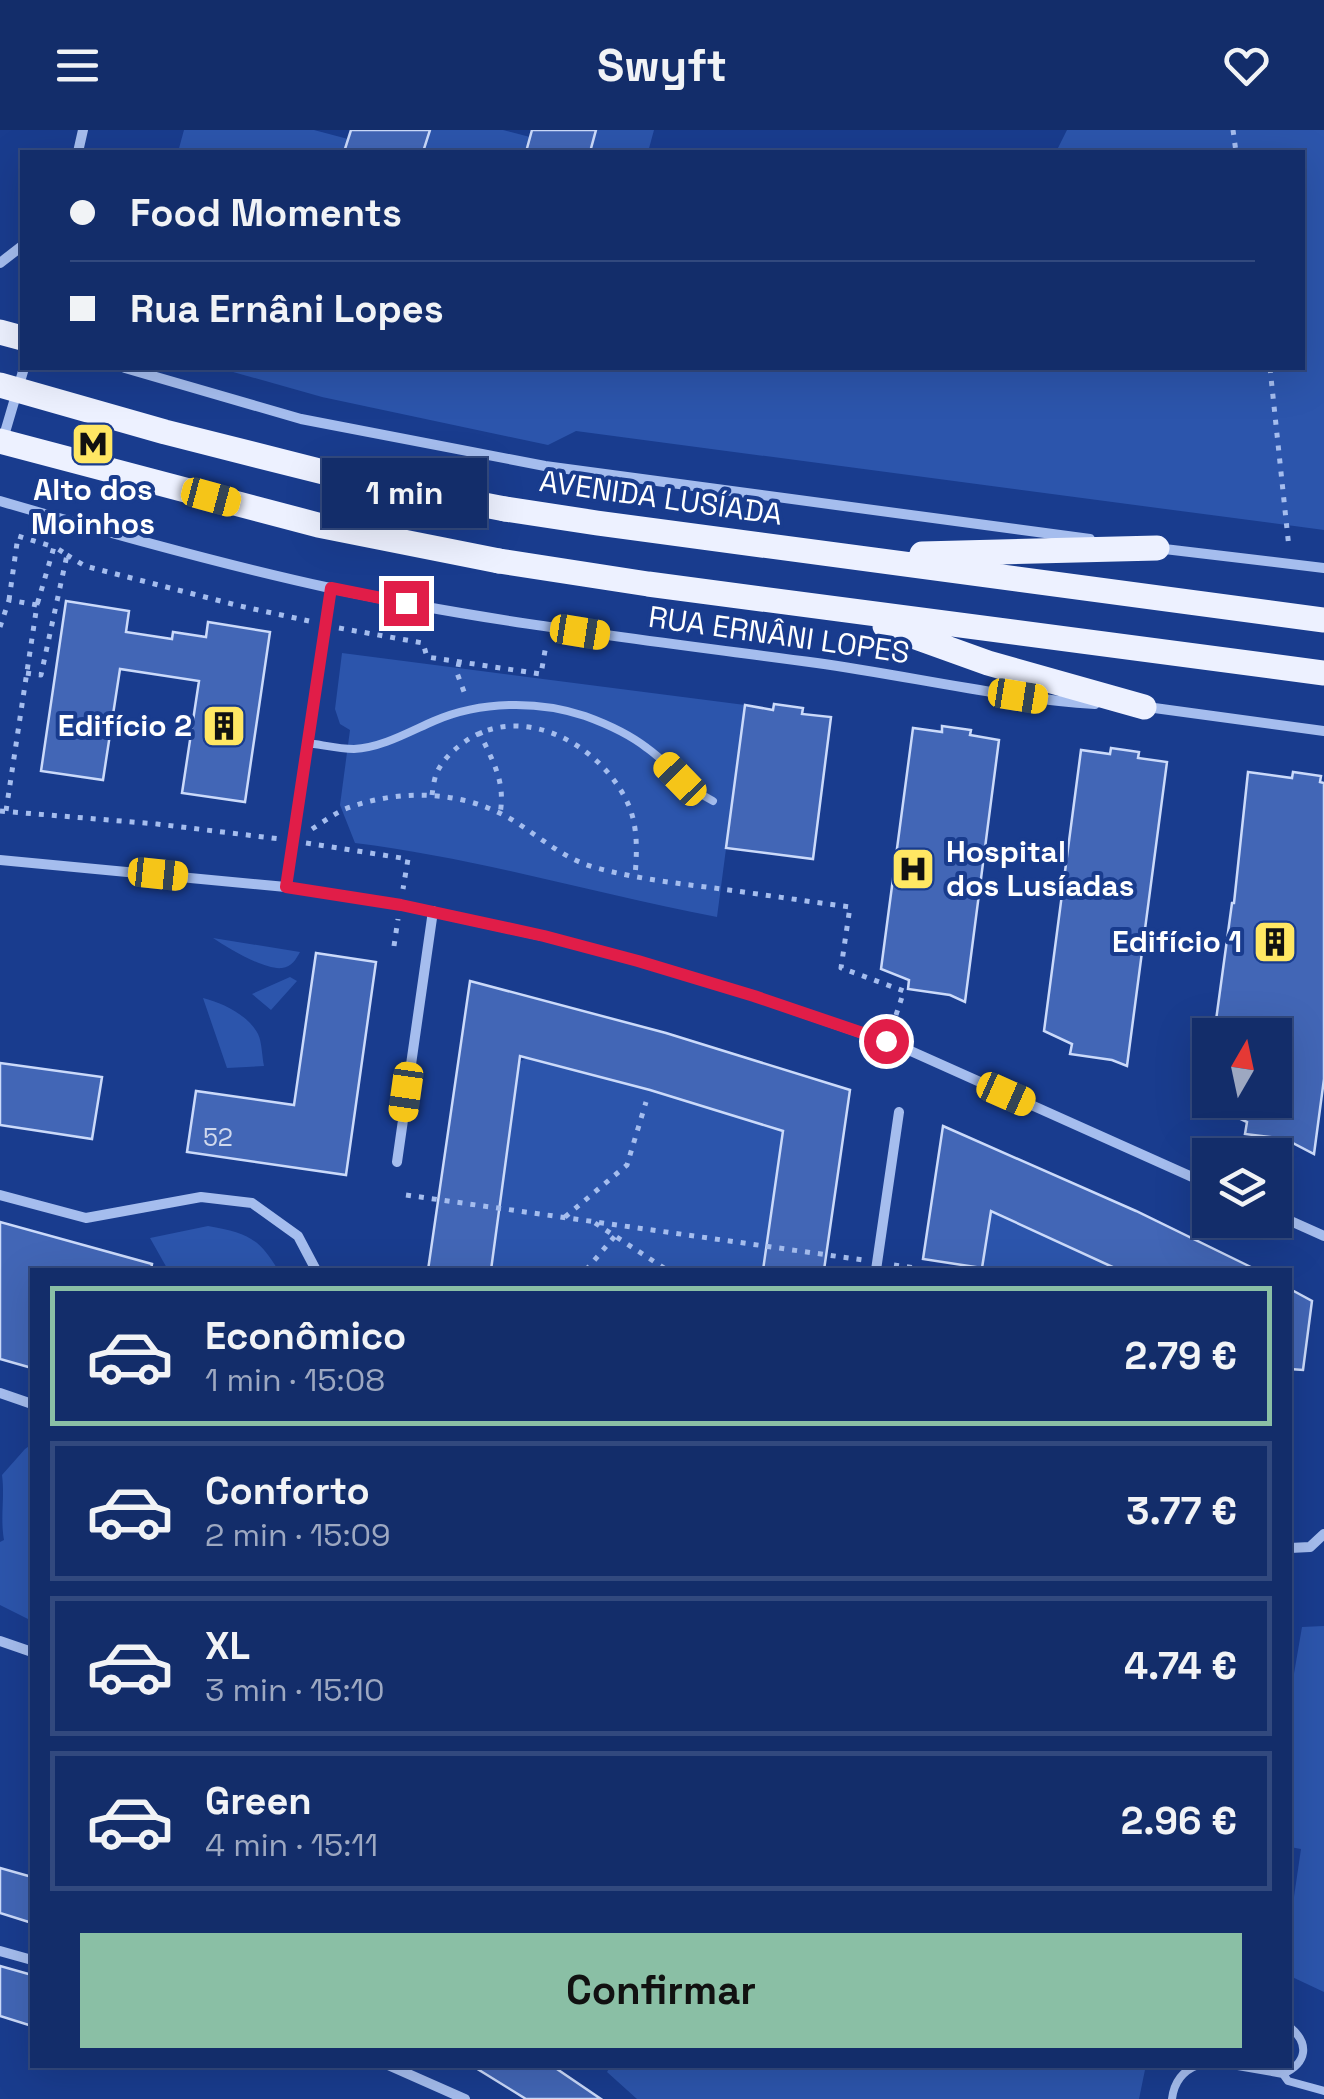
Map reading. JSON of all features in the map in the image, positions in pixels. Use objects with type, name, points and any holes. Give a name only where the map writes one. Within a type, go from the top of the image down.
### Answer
[{"type":"main road","name":"AVENIDA LUSÍADA","points":[[0,385],[355,480],[505,509],[1324,620]]},
{"type":"main road","points":[[0,441],[318,526],[499,561],[1324,673]]},
{"type":"main road","points":[[832,555],[1157,548]]},
{"type":"main road","points":[[838,609],[988,662],[1144,707]]},
{"type":"street","points":[[0,263],[20,248]]},
{"type":"street","points":[[0,450],[23,370]]},
{"type":"street","name":"AVENIDA LUSÍADA","points":[[132,370],[301,419],[545,466],[1324,568]]},
{"type":"street","name":"RUA ERNÂNI LOPES","points":[[0,501],[176,552],[331,588],[549,627],[820,664],[1049,701],[1144,707],[1324,732]]},
{"type":"street","points":[[0,860],[286,887],[433,911],[544,936],[754,996],[872,1035],[1192,1177]]},
{"type":"street","points":[[396,1162],[433,911]]},
{"type":"street","points":[[877,1266],[900,1112]]},
{"type":"street","points":[[0,1194],[86,1218],[200,1197],[252,1203],[298,1236],[315,1268]]},
{"type":"street","points":[[1292,1222],[1324,1236]]},
{"type":"street","points":[[0,1393],[30,1403]]},
{"type":"street","points":[[1292,1548],[1314,1544],[1324,1534]]},
{"type":"street","points":[[0,1641],[30,1651]]},
{"type":"street","points":[[0,1951],[30,1959]]},
{"type":"street","points":[[395,2068],[466,2099]]},
{"type":"lane","points":[[286,887],[331,588]]},
{"type":"lane","points":[[308,743],[356,749],[471,710],[542,706],[584,716],[624,733],[647,748],[689,788],[713,801]]},
{"type":"lane","points":[[1282,2074],[1296,2066],[1304,2048],[1302,2038],[1292,2030]]},
{"type":"lane","points":[[1172,2099],[1178,2080],[1192,2068]]},
{"type":"lane","points":[[1249,2068],[1282,2074],[1288,2081],[1324,2091]]},
{"type":"path","points":[[1270,370],[1290,564]]},
{"type":"path","points":[[0,627],[9,600],[18,536],[54,547],[85,566],[240,606],[422,643],[427,657],[541,674],[549,627]]},
{"type":"path","points":[[54,547],[37,605],[3,811],[156,824],[408,859],[394,946]]},
{"type":"path","points":[[26,673],[41,675],[67,555]]},
{"type":"path","points":[[9,600],[37,605]]},
{"type":"path","points":[[432,795],[437,772],[450,752],[479,731],[509,726],[546,732],[573,742],[598,761],[630,808],[635,828],[635,877]]},
{"type":"path","points":[[479,731],[501,781],[500,814]]},
{"type":"path","points":[[293,841],[342,810],[402,795],[432,795],[485,806],[588,866],[635,877],[850,907],[841,968],[904,991],[894,1018]]},
{"type":"path","points":[[565,1217],[627,1165],[646,1102]]},
{"type":"path","points":[[406,1195],[904,1268]]},
{"type":"path","points":[[592,1221],[664,1268]]},
{"type":"path","points":[[588,1268],[615,1236]]},
{"type":"shaded area","points":[[184,130],[314,130],[348,139],[345,150],[179,150]]},
{"type":"shaded area","points":[[430,130],[503,130],[530,137],[527,150],[424,150]]},
{"type":"shaded area","points":[[596,130],[654,130],[649,150],[591,150]]},
{"type":"shaded area","points":[[1067,130],[1324,130],[1324,530],[576,431],[548,445],[322,397],[226,370],[1305,370],[1305,150],[1057,150]]},
{"type":"shaded area","points":[[342,653],[745,705],[717,917],[446,858],[355,843],[340,805],[350,730],[340,724],[335,709]]},
{"type":"shaded area","points":[[213,938],[300,952],[288,966],[274,968],[246,958]]},
{"type":"shaded area","points":[[290,977],[297,981],[271,1010],[252,994]]},
{"type":"shaded area","points":[[203,998],[234,1011],[254,1027],[264,1066],[227,1068]]},
{"type":"shaded area","points":[[527,1058],[650,1090],[783,1131],[763,1268],[491,1268],[519,1062]]},
{"type":"shaded area","points":[[991,1211],[1115,1268],[982,1268]]},
{"type":"shaded area","points":[[208,1226],[232,1231],[257,1243],[277,1268],[167,1268],[150,1238]]},
{"type":"shaded area","points":[[30,1445],[30,1620],[0,1605],[2,1475]]},
{"type":"shaded area","points":[[1324,1626],[1324,1992],[1292,1977],[1292,1910],[1301,1849],[1292,1847],[1292,1685],[1302,1627]]},
{"type":"shaded area","points":[[609,2068],[1145,2068],[1139,2099],[637,2099],[607,2072]]},
{"type":"building","points":[[351,130],[430,130],[424,150],[345,150]]},
{"type":"building","points":[[532,130],[596,130],[591,150],[527,150]]},
{"type":"building","name":"Edifício 2","points":[[66,601],[129,611],[126,632],[172,639],[173,632],[206,637],[208,622],[270,632],[245,802],[182,793],[199,681],[120,669],[103,780],[41,771]]},
{"type":"building","points":[[774,704],[803,708],[802,714],[831,717],[813,859],[726,848],[745,705],[773,710]]},
{"type":"building","points":[[942,726],[971,730],[970,735],[999,740],[965,1002],[950,995],[908,989],[909,980],[881,969],[913,728],[942,732]]},
{"type":"building","points":[[1111,748],[1139,752],[1138,758],[1167,762],[1127,1066],[1070,1054],[1072,1044],[1044,1031],[1081,750],[1110,754]]},
{"type":"building","points":[[1248,772],[1292,778],[1293,772],[1321,776],[1324,1079],[1314,1154],[1292,1143],[1292,1138],[1245,1134],[1247,1122],[1239,1118],[1292,1118],[1292,1018],[1216,1018]]},
{"type":"building","points":[[316,953],[376,962],[346,1175],[187,1152],[196,1091],[294,1105]]},
{"type":"building","points":[[470,981],[666,1033],[850,1090],[824,1268],[763,1268],[783,1131],[520,1056],[491,1268],[428,1268]]},
{"type":"building","points":[[0,1063],[102,1077],[92,1139],[0,1125]]},
{"type":"building","points":[[943,1126],[1136,1211],[1253,1268],[1115,1268],[991,1211],[982,1268],[923,1259]]},
{"type":"building","points":[[0,1222],[152,1264],[151,1268],[30,1268],[30,1367],[0,1359]]},
{"type":"building","points":[[1292,1290],[1312,1301],[1303,1370],[1292,1369]]},
{"type":"building","points":[[0,1868],[30,1876],[30,1922],[0,1913]]},
{"type":"building","points":[[0,1966],[30,1974],[30,2025],[0,2016]]},
{"type":"building","points":[[476,2068],[555,2068],[601,2099],[526,2099]]},
{"type":"place","name":"Alto dos Moinhos","points":[[93,444]]},
{"type":"place","name":"Edifício 2","points":[[224,726]]},
{"type":"place","name":"Hospital dos Lusíadas","points":[[913,869]]},
{"type":"place","name":"Edifício 1","points":[[1275,942]]},
{"type":"route","points":[[406,603],[331,588],[286,887],[401,905],[544,936],[754,996],[886,1041]]}]
